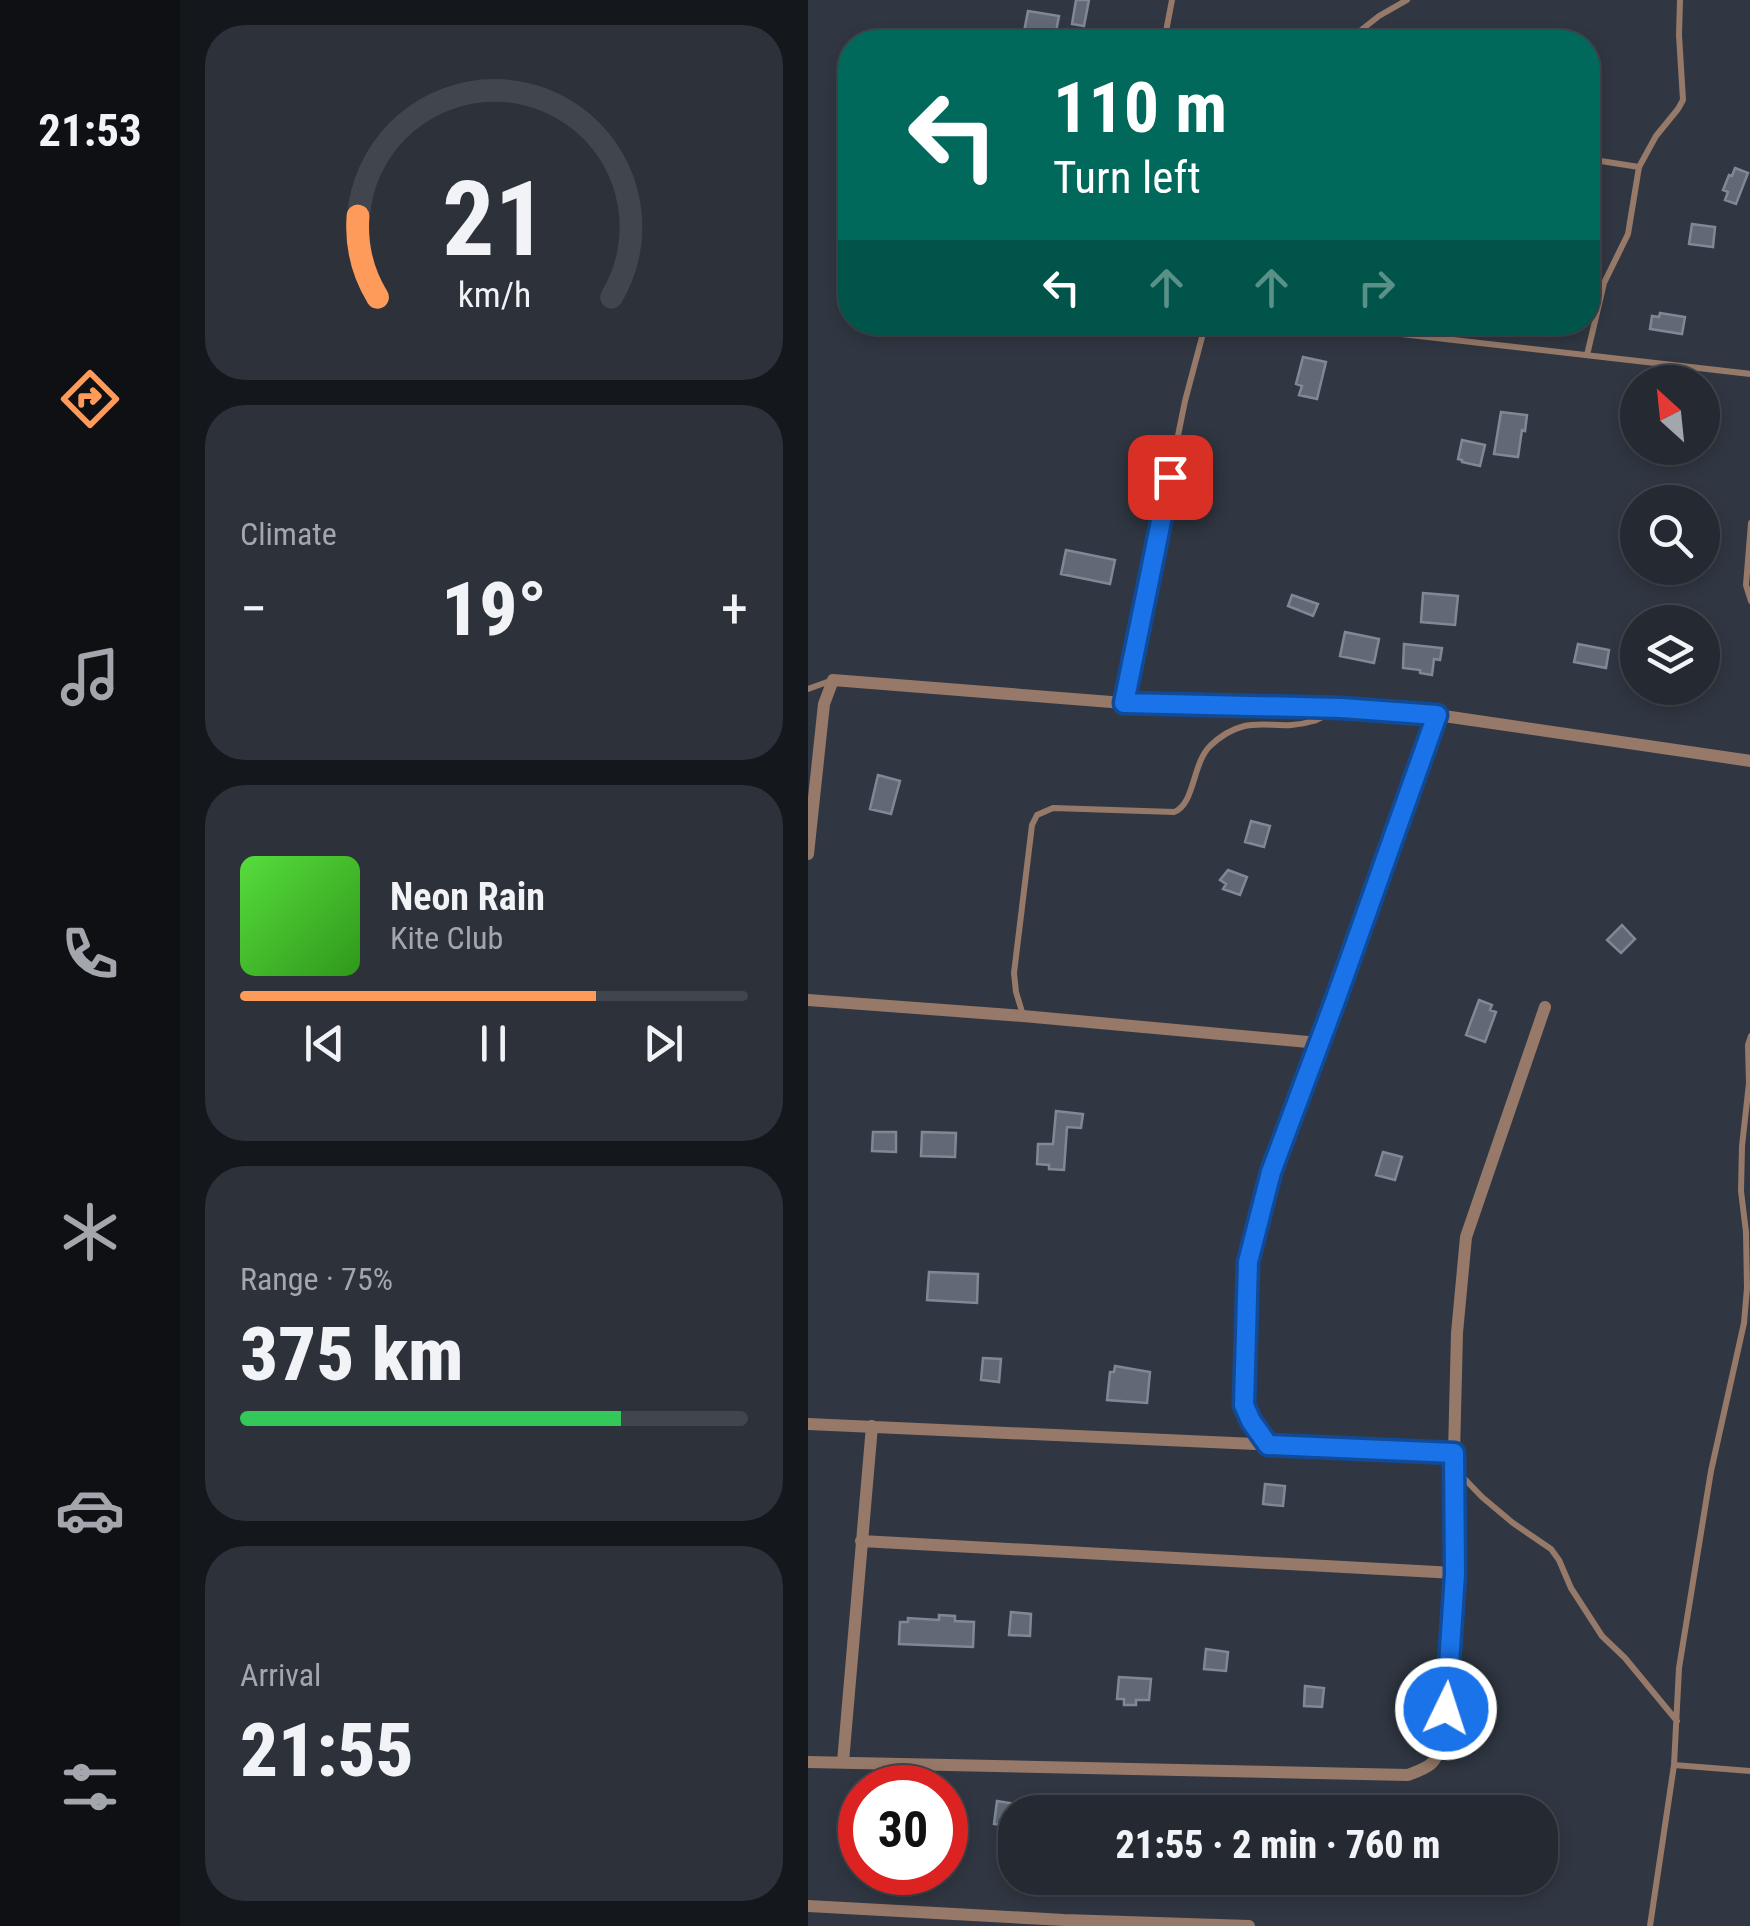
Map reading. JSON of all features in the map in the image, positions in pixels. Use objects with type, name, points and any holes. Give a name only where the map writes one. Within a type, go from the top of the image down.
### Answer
[{"type":"street","points":[[808,854],[824,704],[833,680],[1124,703],[1341,708],[1437,715],[1750,762]]},
{"type":"street","points":[[1268,1445],[1244,1405],[1248,1262],[1271,1172],[1437,715]]},
{"type":"street","points":[[808,1000],[1319,1044]]},
{"type":"street","points":[[808,1762],[1408,1775],[1432,1765],[1443,1743],[1455,1574],[1456,1332],[1466,1237],[1545,1007]]},
{"type":"street","points":[[808,1424],[1454,1453]]},
{"type":"street","points":[[843,1762],[872,1426]]},
{"type":"street","points":[[861,1542],[1455,1574]]},
{"type":"street","points":[[808,1906],[1064,1923],[1249,1926]]},
{"type":"lane","points":[[1166,30],[1172,0]]},
{"type":"lane","points":[[1361,30],[1407,0]]},
{"type":"lane","points":[[1600,300],[1628,234],[1639,167],[1683,100],[1680,0]]},
{"type":"lane","points":[[1600,161],[1639,167]]},
{"type":"lane","points":[[1124,703],[1185,401],[1203,335]]},
{"type":"lane","points":[[1411,335],[1750,374]]},
{"type":"lane","points":[[1587,355],[1592,335]]},
{"type":"lane","points":[[1750,524],[1746,585],[1750,601]]},
{"type":"lane","points":[[808,689],[833,680]]},
{"type":"lane","points":[[1023,1016],[1014,973],[1032,824],[1037,815],[1053,808],[1180,810],[1186,804],[1204,754],[1236,729],[1252,724],[1313,721],[1341,708]]},
{"type":"lane","points":[[1650,1926],[1674,1764],[1678,1668],[1711,1471],[1744,1323],[1746,1232],[1741,1191],[1750,1036]]},
{"type":"lane","points":[[1456,1470],[1513,1523],[1552,1549],[1602,1636],[1677,1722]]},
{"type":"lane","points":[[1674,1764],[1750,1771]]},
{"type":"building","points":[[1076,0],[1089,0],[1084,26],[1072,24]]},
{"type":"building","points":[[1028,11],[1059,16],[1056,30],[1024,30]]},
{"type":"building","points":[[1735,168],[1748,173],[1736,204],[1725,200],[1728,192],[1723,190]]},
{"type":"building","points":[[1692,224],[1715,227],[1713,247],[1689,244]]},
{"type":"building","points":[[1660,313],[1685,317],[1682,334],[1650,329],[1652,316],[1659,317]]},
{"type":"building","points":[[1303,357],[1326,362],[1317,399],[1299,395],[1302,386],[1296,384]]},
{"type":"building","points":[[1501,412],[1527,415],[1518,457],[1494,454]]},
{"type":"building","points":[[1462,440],[1485,445],[1480,466],[1458,459]]},
{"type":"building","points":[[1066,550],[1115,560],[1110,584],[1061,574]]},
{"type":"building","points":[[1423,593],[1458,596],[1455,625],[1421,622]]},
{"type":"building","points":[[1292,595],[1318,604],[1313,616],[1288,606]]},
{"type":"building","points":[[1345,632],[1379,639],[1374,663],[1340,656]]},
{"type":"building","points":[[1404,644],[1442,648],[1440,660],[1434,659],[1432,675],[1403,668]]},
{"type":"building","points":[[1578,644],[1609,650],[1606,668],[1574,662]]},
{"type":"building","points":[[878,775],[900,781],[891,814],[870,809]]},
{"type":"building","points":[[1251,821],[1270,826],[1264,847],[1245,842]]},
{"type":"building","points":[[1228,870],[1247,877],[1240,895],[1223,889],[1226,884],[1220,880]]},
{"type":"building","points":[[1622,925],[1635,939],[1621,953],[1607,940]]},
{"type":"building","points":[[1479,1000],[1492,1005],[1490,1010],[1496,1012],[1485,1042],[1466,1035]]},
{"type":"building","points":[[1056,1111],[1083,1114],[1081,1128],[1067,1127],[1064,1170],[1037,1164],[1038,1144],[1053,1144]]},
{"type":"building","points":[[873,1132],[896,1132],[896,1152],[872,1151]]},
{"type":"building","points":[[922,1132],[956,1133],[955,1157],[921,1156]]},
{"type":"building","points":[[1383,1152],[1402,1157],[1395,1180],[1376,1175]]},
{"type":"building","points":[[929,1272],[978,1274],[977,1303],[927,1300]]},
{"type":"building","points":[[983,1358],[1001,1359],[999,1382],[981,1380]]},
{"type":"building","points":[[1115,1366],[1150,1372],[1147,1403],[1107,1400],[1110,1372],[1114,1372]]},
{"type":"building","points":[[1265,1484],[1285,1486],[1283,1506],[1263,1504]]},
{"type":"building","points":[[1011,1612],[1031,1614],[1030,1636],[1009,1635]]},
{"type":"building","points":[[939,1615],[974,1622],[973,1647],[899,1644],[900,1622],[908,1622],[908,1618],[939,1620]]},
{"type":"building","points":[[1206,1649],[1228,1652],[1226,1671],[1204,1669]]},
{"type":"building","points":[[1119,1677],[1151,1679],[1149,1700],[1124,1705],[1124,1699],[1117,1699]]},
{"type":"building","points":[[1305,1686],[1324,1688],[1322,1707],[1304,1706]]},
{"type":"route","points":[[1170,477],[1124,703],[1341,708],[1437,715],[1271,1172],[1248,1262],[1244,1405],[1268,1445],[1454,1453],[1455,1574],[1446,1709]]}]
